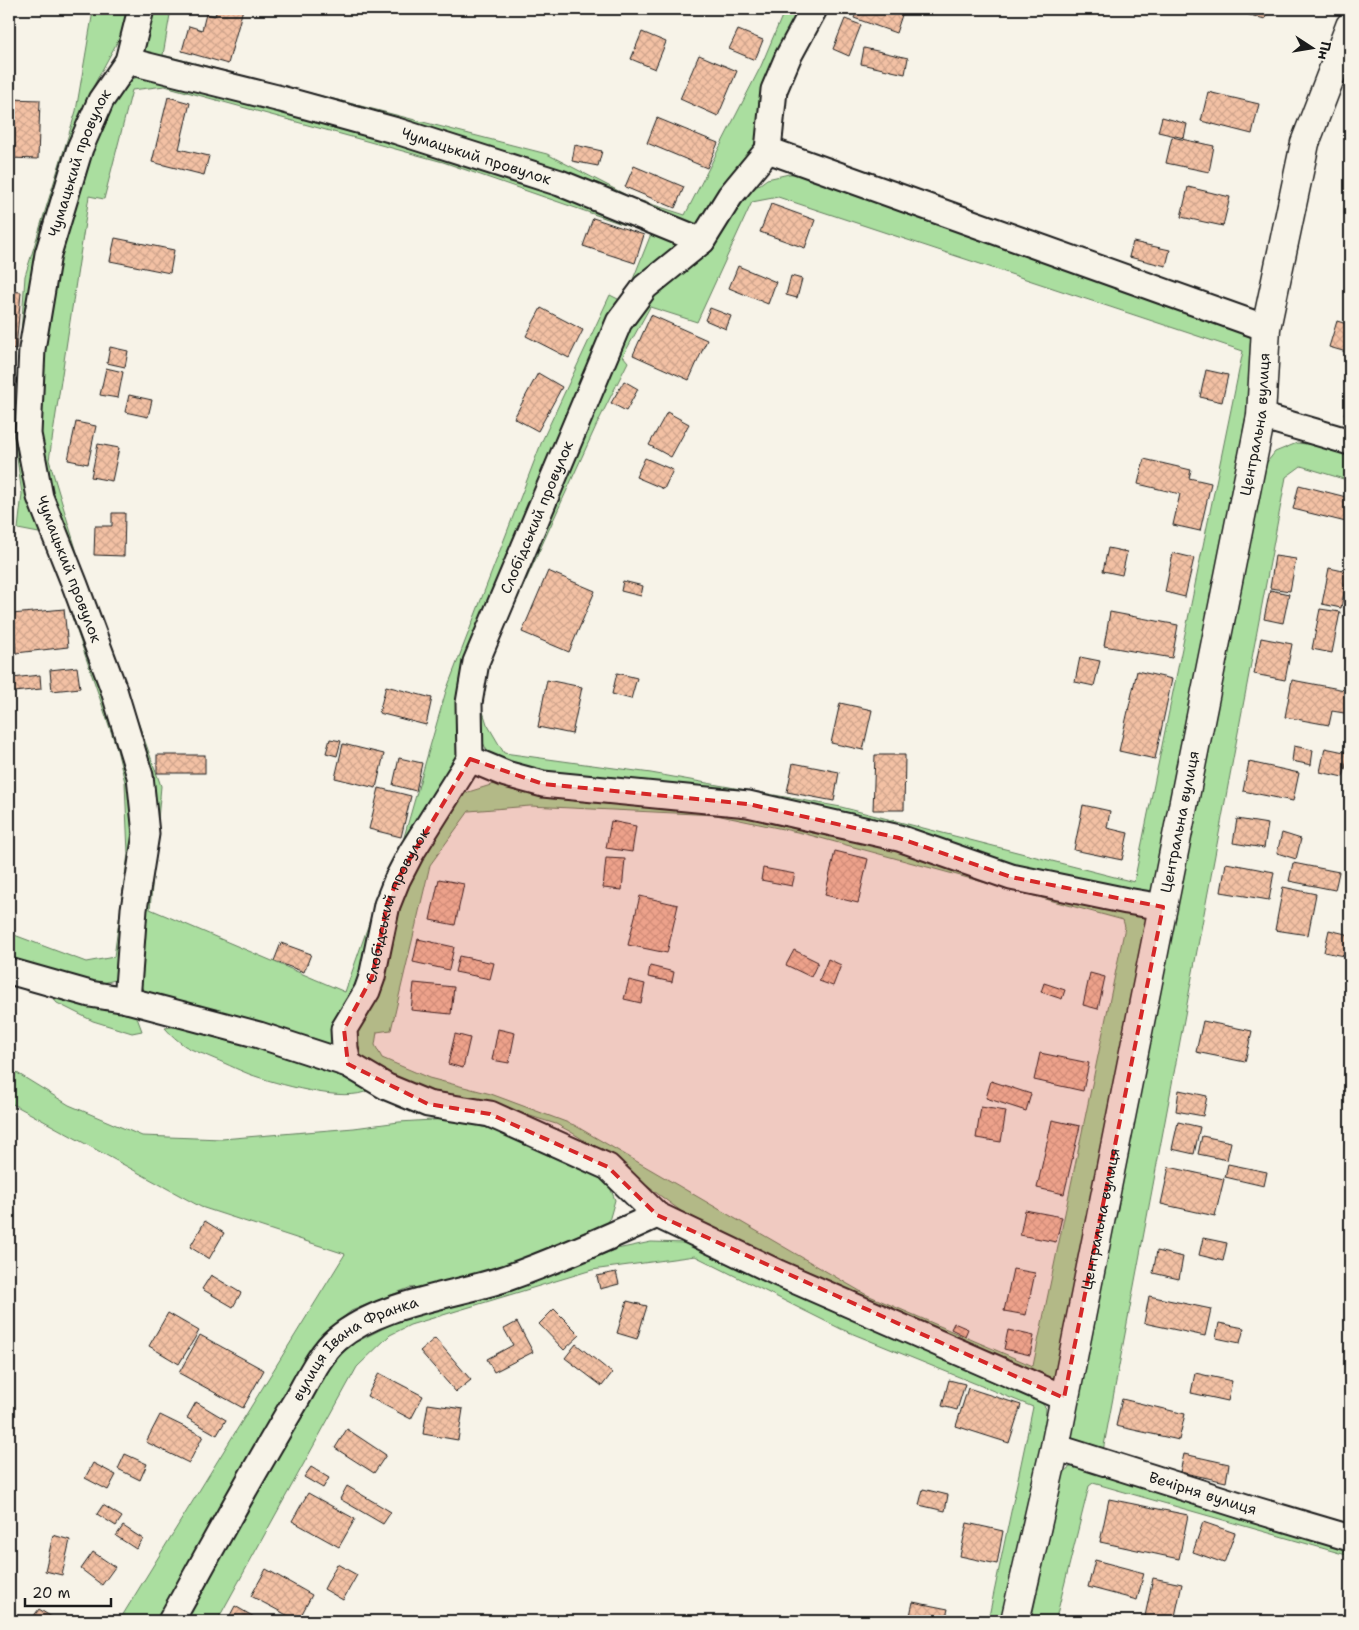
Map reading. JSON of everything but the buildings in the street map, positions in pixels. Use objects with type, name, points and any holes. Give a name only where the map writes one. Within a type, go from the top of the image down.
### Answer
[{"type":"street","name":"Чумацький провулок","points":[[127,1000],[134,909],[146,834],[140,776],[113,687],[40,497],[28,434],[32,349],[48,254],[80,148],[100,100],[128,61],[141,9]]},
{"type":"street","points":[[814,9],[788,57],[774,90],[768,150],[1266,328]]},
{"type":"street","name":"Центральна вулиця","points":[[1015,1621],[1055,1447],[1261,416],[1266,328],[1305,143],[1350,26]]},
{"type":"street","name":"Чумацький провулок","points":[[128,61],[280,98],[560,183],[702,241]]},
{"type":"street","name":"Слобідський провулок","points":[[348,1064],[344,1029],[367,992],[372,977],[387,905],[411,853],[470,759],[468,703],[476,662],[619,322],[645,287],[702,241],[730,196],[768,150]]},
{"type":"street","points":[[1261,416],[1350,442]]},
{"type":"street","points":[[470,759],[506,774],[542,784],[748,804],[899,838],[1011,877],[1128,902],[1163,907]]},
{"type":"street","points":[[9,971],[90,994],[127,1000],[259,1035],[348,1064],[386,1087],[428,1104],[490,1114],[608,1167],[656,1216],[778,1273],[1064,1398]]},
{"type":"street","name":"вулиця Івана Франка","points":[[171,1621],[280,1427],[322,1358],[336,1340],[350,1329],[398,1307],[449,1295],[505,1278],[570,1255],[656,1216]]},
{"type":"street","name":"Вечірня вулиця","points":[[1055,1447],[1350,1538]]},
{"type":"highlighted area","points":[[470,759],[543,784],[748,804],[899,838],[1011,877],[1163,907],[1064,1398],[657,1215],[608,1167],[490,1114],[428,1104],[348,1064],[344,1029],[372,977],[387,905],[397,880]]},
{"type":"green space","points":[[70,9],[133,9],[93,87],[74,150],[22,430],[91,644],[139,813],[124,961],[115,980],[95,985],[9,961],[9,933],[86,962],[114,957],[128,854],[125,782],[116,746],[44,534],[18,529],[22,494],[14,437],[25,276],[76,111],[93,11]]},
{"type":"green space","points":[[147,9],[171,9],[163,55],[547,154],[632,198],[685,215],[761,66],[785,9],[804,9],[763,115],[753,152],[700,225],[677,224],[154,60],[144,51],[142,41]]},
{"type":"green space","points":[[143,75],[510,174],[681,245],[660,266],[488,614],[461,751],[340,1051],[145,993],[141,986],[137,969],[146,879],[112,668],[34,442],[51,281],[100,124],[127,81]],"holes":[[[165,86],[443,162],[651,234],[624,302],[610,295],[542,441],[446,691],[402,844],[389,866],[345,992],[150,909],[161,786],[89,592],[49,460],[89,196],[104,199],[132,90]]]},
{"type":"green space","points":[[804,173],[842,183],[1113,281],[1247,332],[1255,338],[1257,347],[1209,619],[1156,889],[1153,898],[1147,901],[1005,870],[887,832],[760,804],[701,794],[621,787],[527,775],[507,769],[488,753],[476,728],[471,709],[481,659],[539,527],[596,386],[629,316],[650,291],[689,262],[717,237],[751,191],[767,179]],"holes":[[[778,197],[1243,351],[1134,882],[841,807],[651,773],[504,753],[487,724],[478,696],[492,655],[596,426],[628,362],[623,356],[650,307],[697,322],[752,202]]]},
{"type":"green space","points":[[1297,443],[1326,446],[1350,457],[1350,481],[1301,466],[1286,477],[1103,1451],[1069,1440],[1264,466],[1275,452]]},
{"type":"green space","points":[[505,783],[749,810],[1149,915],[1057,1377],[1049,1378],[992,1361],[689,1217],[593,1146],[556,1124],[514,1111],[438,1094],[406,1084],[366,1067],[350,1044],[402,880],[462,794],[494,784]],"holes":[[[530,806],[716,815],[802,833],[1123,920],[1125,927],[1033,1366],[865,1294],[574,1125],[491,1094],[429,1078],[382,1058],[375,1045],[377,1032],[391,1030],[430,865],[469,811]]]},
{"type":"green space","points":[[55,994],[136,1015],[142,1031],[132,1033],[93,1021],[57,1003],[52,997]]},
{"type":"green space","points":[[165,1028],[194,1029],[333,1065],[369,1090],[358,1094],[344,1095],[310,1091],[260,1078],[188,1048]]},
{"type":"green space","points":[[9,1068],[69,1105],[142,1136],[222,1139],[449,1119],[496,1130],[593,1167],[608,1182],[615,1200],[609,1221],[587,1241],[448,1286],[409,1288],[351,1311],[332,1327],[162,1621],[119,1621],[345,1254],[201,1207],[9,1102]]},
{"type":"green space","points":[[651,1242],[687,1243],[1038,1399],[1046,1408],[1045,1425],[1002,1621],[988,1621],[1033,1407],[841,1329],[695,1256],[592,1270],[410,1325],[390,1335],[357,1367],[217,1621],[181,1621],[336,1355],[350,1345],[398,1321],[552,1273],[617,1249]]},
{"type":"green space","points":[[1076,1465],[1350,1543],[1350,1556],[1093,1483],[1089,1486],[1056,1618],[1069,1621],[1031,1621],[1063,1475],[1068,1468]]}]
